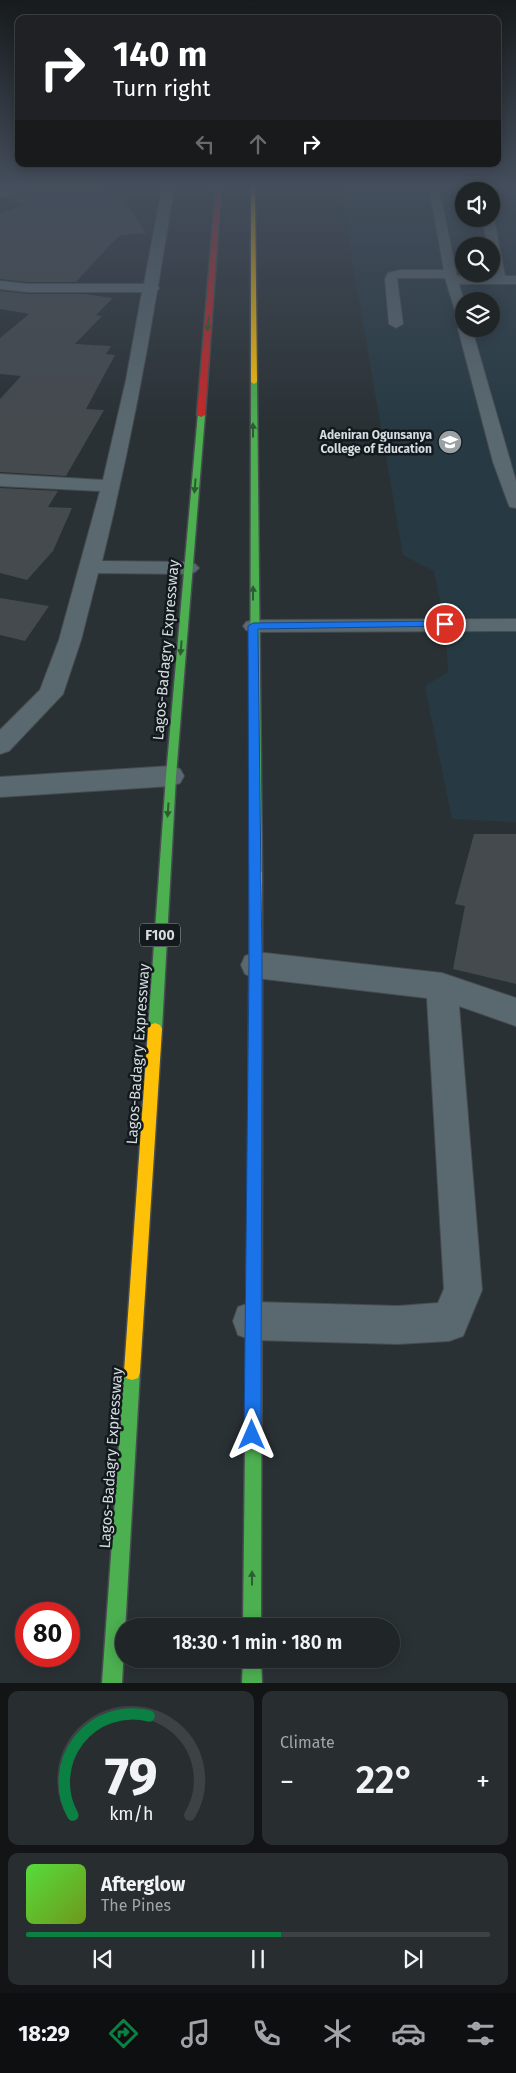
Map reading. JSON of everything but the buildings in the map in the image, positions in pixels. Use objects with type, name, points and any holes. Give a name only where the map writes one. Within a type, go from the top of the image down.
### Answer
[{"type":"highway","name":"Lagos-Badagry Expressway","points":[[112,1683],[171,776],[213,267]]},
{"type":"highway","points":[[252,1618],[252,1321],[256,965],[253,626],[253,267]]},
{"type":"highway","points":[[252,1668],[252,1683]]},
{"type":"street","points":[[0,745],[51,694],[70,640],[111,486],[155,267]]},
{"type":"street","points":[[0,285],[28,288],[152,288]]},
{"type":"street","points":[[0,480],[111,486]]},
{"type":"street","points":[[90,567],[188,568]]},
{"type":"street","points":[[0,787],[171,776]]},
{"type":"street","points":[[256,965],[442,986],[516,1012]]},
{"type":"street","points":[[252,1321],[398,1325],[449,1322],[463,1290],[442,986]]},
{"type":"lane","points":[[449,267],[455,292]]},
{"type":"lane","points":[[396,324],[390,279],[392,276],[400,274],[455,277]]},
{"type":"lane","points":[[500,280],[516,280]]},
{"type":"lane","points":[[468,337],[508,461],[516,503]]},
{"type":"lane","points":[[253,626],[516,624]]},
{"type":"shaded area","name":"Adeniran Ogunsanya College of Education","points":[[353,267],[455,267],[455,282],[500,282],[500,267],[516,267],[516,822],[452,819],[425,686],[448,672],[445,624],[434,571],[403,555]]},
{"type":"traffic: fast","points":[[254,382],[256,873]]},
{"type":"traffic: fast","points":[[155,1029],[171,776],[201,415]]},
{"type":"traffic: fast","points":[[252,1618],[255,1182]]},
{"type":"traffic: fast","points":[[112,1683],[132,1372]]},
{"type":"traffic: fast","points":[[252,1668],[252,1683]]},
{"type":"traffic: slow","points":[[253,267],[254,382]]},
{"type":"traffic: slow","points":[[255,1182],[256,873]]},
{"type":"traffic: slow","points":[[132,1372],[155,1029]]},
{"type":"traffic: jam","points":[[201,415],[213,267]]},
{"type":"place","name":"Adeniran Ogunsanya College of Education","points":[[450,442]]},
{"type":"route","points":[[252,1435],[256,965],[253,626],[445,624]]}]
